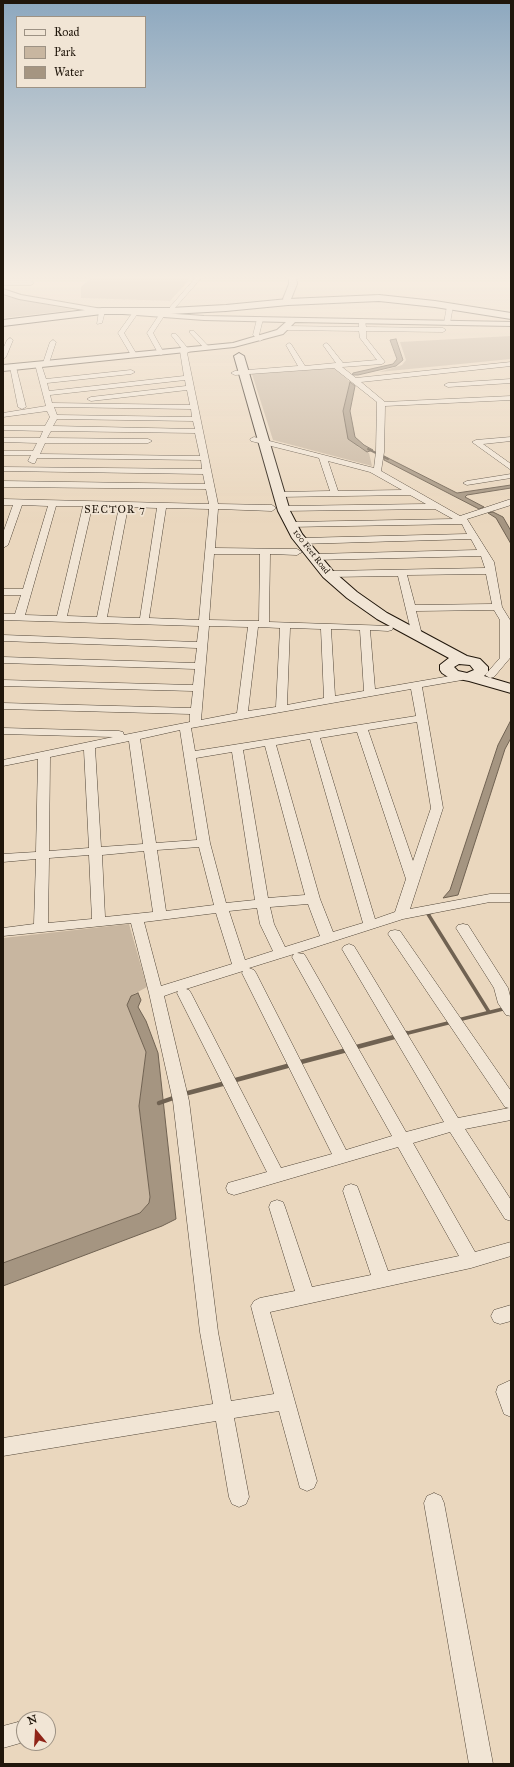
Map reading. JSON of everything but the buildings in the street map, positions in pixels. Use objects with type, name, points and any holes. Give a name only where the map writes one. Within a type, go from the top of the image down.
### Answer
[{"type":"main road","name":"100 Feet Road","points":[[235,358],[285,536],[313,557],[328,574],[352,595],[382,616],[417,635],[456,661]]},
{"type":"main road","name":"100 Feet Road","points":[[259,440],[280,495],[278,508],[291,525],[298,546],[318,577],[342,598],[372,619],[456,661]]},
{"type":"main road","name":"100 Feet Road","points":[[476,675],[482,669],[479,664],[471,661],[456,661],[447,665],[447,670],[453,674],[476,675],[511,682]]},
{"type":"main road","name":"100 Feet Road","points":[[476,675],[511,689]]},
{"type":"street","points":[[3,545],[14,496],[54,417],[49,405],[43,381],[42,364],[45,358]]},
{"type":"street","points":[[43,381],[128,364],[132,358]]},
{"type":"street","points":[[186,358],[188,378],[214,507],[196,711],[190,725],[190,755],[204,843],[221,908],[244,970],[295,1064],[342,1157]]},
{"type":"street","points":[[297,358],[303,368]]},
{"type":"street","points":[[334,358],[338,365],[381,401],[380,456],[377,472]]},
{"type":"street","points":[[239,372],[383,361],[380,358]]},
{"type":"street","points":[[3,368],[42,364],[128,364]]},
{"type":"street","points":[[128,364],[136,384]]},
{"type":"street","points":[[356,381],[511,364]]},
{"type":"street","points":[[13,367],[22,407]]},
{"type":"street","points":[[356,381],[511,371]]},
{"type":"street","points":[[46,393],[188,378]]},
{"type":"street","points":[[448,385],[511,381]]},
{"type":"street","points":[[3,415],[49,405],[120,396],[191,393]]},
{"type":"street","points":[[380,404],[511,398]]},
{"type":"street","points":[[49,405],[194,408]]},
{"type":"street","points":[[54,417],[197,419]]},
{"type":"street","points":[[3,428],[199,431]]},
{"type":"street","points":[[511,439],[482,440],[476,442],[511,468]]},
{"type":"street","points":[[3,440],[148,442]]},
{"type":"street","points":[[3,763],[190,725],[476,675],[505,658],[505,620],[497,607],[489,562],[474,536],[461,520],[377,472],[259,440]]},
{"type":"street","points":[[3,453],[204,458]]},
{"type":"street","points":[[323,457],[335,494]]},
{"type":"street","points":[[3,469],[207,472]]},
{"type":"street","points":[[467,483],[511,476]]},
{"type":"street","points":[[3,484],[14,496],[53,503],[278,508],[437,506]]},
{"type":"street","points":[[14,496],[210,487]]},
{"type":"street","points":[[280,495],[412,492]]},
{"type":"street","points":[[291,525],[461,520],[485,510],[511,502]]},
{"type":"street","points":[[19,618],[53,503]]},
{"type":"street","points":[[61,619],[88,504]]},
{"type":"street","points":[[101,620],[124,505]]},
{"type":"street","points":[[144,621],[162,506]]},
{"type":"street","points":[[210,551],[265,552],[298,546],[474,536]]},
{"type":"street","points":[[264,624],[265,552]]},
{"type":"street","points":[[313,557],[483,553]]},
{"type":"street","points":[[328,574],[490,571]]},
{"type":"street","points":[[402,573],[417,635]]},
{"type":"street","points":[[3,592],[27,592]]},
{"type":"street","points":[[411,608],[497,607]]},
{"type":"street","points":[[3,617],[388,628]]},
{"type":"street","points":[[242,716],[253,624]]},
{"type":"street","points":[[281,709],[286,625]]},
{"type":"street","points":[[326,626],[330,700]]},
{"type":"street","points":[[365,627],[370,693]]},
{"type":"street","points":[[3,638],[202,644]]},
{"type":"street","points":[[3,660],[200,666]]},
{"type":"street","points":[[3,683],[198,688]]},
{"type":"street","points":[[400,915],[437,808],[416,685]]},
{"type":"street","points":[[3,706],[196,711]]},
{"type":"street","points":[[190,755],[422,718]]},
{"type":"street","points":[[361,727],[412,878]]},
{"type":"street","points":[[3,731],[138,736]]},
{"type":"street","points":[[314,735],[370,925]]},
{"type":"street","points":[[138,736],[150,847],[160,916]]},
{"type":"street","points":[[270,742],[312,899],[328,938]]},
{"type":"street","points":[[89,746],[99,922]]},
{"type":"street","points":[[237,747],[262,903],[267,924],[280,954]]},
{"type":"street","points":[[41,928],[44,755]]},
{"type":"street","points":[[3,858],[204,843]]},
{"type":"street","points":[[156,993],[244,970],[280,954],[400,915],[490,898],[511,898]]},
{"type":"street","points":[[3,932],[160,916],[262,903],[312,899]]},
{"type":"street","points":[[136,918],[156,993],[181,1101],[209,1332],[239,1497]]},
{"type":"street","points":[[463,928],[502,989],[502,997],[508,1007]]},
{"type":"street","points":[[395,934],[511,1103]]},
{"type":"street","points":[[349,949],[454,1125],[511,1214]]},
{"type":"street","points":[[299,957],[471,1261]]},
{"type":"street","points":[[184,993],[277,1176]]},
{"type":"street","points":[[234,1188],[454,1125],[511,1114]]},
{"type":"street","points":[[350,1191],[382,1280]]},
{"type":"street","points":[[277,1207],[306,1297]]},
{"type":"street","points":[[307,1481],[260,1306],[471,1261],[511,1249]]},
{"type":"street","points":[[511,1389],[505,1392],[511,1408]]},
{"type":"street","points":[[3,1447],[286,1401]]},
{"type":"street","points":[[434,1503],[481,1764]]},
{"type":"green space","points":[[405,358],[511,358],[379,372],[402,365]]},
{"type":"green space","points":[[335,368],[350,382],[343,411],[358,447],[369,453],[372,466],[273,440],[252,374]]},
{"type":"green space","points":[[129,924],[147,987],[134,994],[127,1005],[146,1052],[139,1106],[150,1197],[149,1203],[140,1213],[3,1263],[3,938]]},
{"type":"water","points":[[402,358],[403,360],[396,366],[358,375],[352,375],[353,373],[393,364],[397,359]]},
{"type":"water","points":[[350,382],[355,386],[350,411],[355,437],[364,445],[373,450],[367,452],[348,439],[343,411]]},
{"type":"water","points":[[384,456],[457,493],[511,485],[511,488],[467,495],[465,497],[484,507],[479,509],[384,460]]},
{"type":"water","points":[[493,512],[503,517],[511,531],[511,544],[496,518],[488,513]]},
{"type":"water","points":[[511,720],[511,738],[505,749],[458,895],[443,898],[450,890],[498,745]]},
{"type":"water","points":[[138,993],[141,1000],[138,1007],[146,1021],[158,1053],[176,1219],[162,1226],[3,1286],[3,1263],[140,1213],[149,1203],[150,1197],[139,1106],[146,1052],[127,1005],[131,996]]},
{"type":"waterway","points":[[368,449],[388,459]]},
{"type":"waterway","points":[[432,912],[428,914],[489,1012]]},
{"type":"waterway","points":[[458,1020],[511,1007]]},
{"type":"waterway","points":[[407,1033],[404,1034],[452,1022]]},
{"type":"waterway","points":[[353,1048],[398,1036]]},
{"type":"waterway","points":[[297,1063],[347,1050]]},
{"type":"waterway","points":[[232,1081],[291,1065]]},
{"type":"waterway","points":[[184,1094],[226,1083]]},
{"type":"waterway","points":[[159,1103],[176,1097]]},
{"type":"district","name":"SECTOR 7","points":[[115,510]]}]
